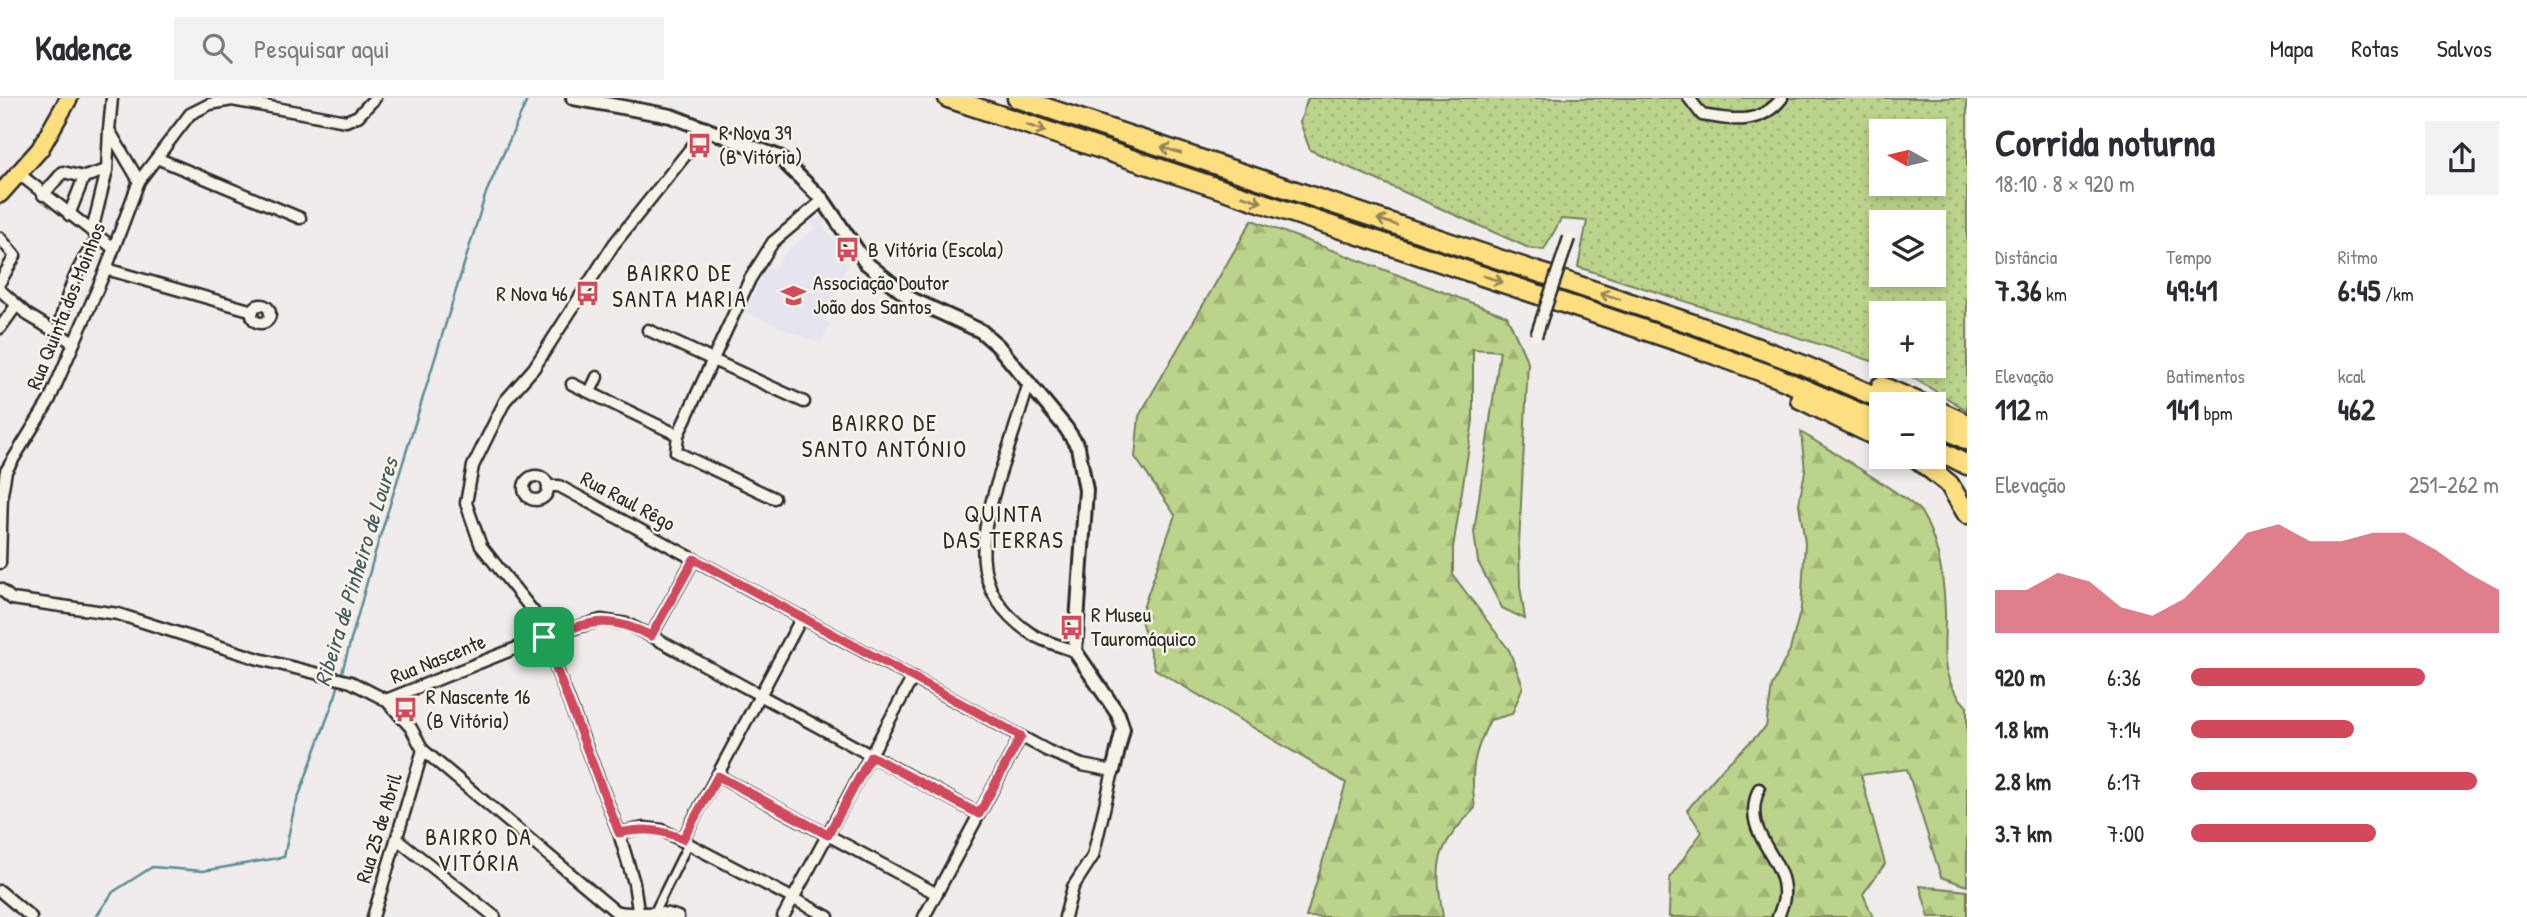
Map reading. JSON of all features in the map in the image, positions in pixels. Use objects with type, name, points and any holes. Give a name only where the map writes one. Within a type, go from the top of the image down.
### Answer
[{"type":"highway","points":[[948,98],[1740,364],[1869,417]]},
{"type":"highway","points":[[1017,98],[1452,244],[1789,352],[1892,392]]},
{"type":"highway","points":[[1540,296],[1755,379],[1869,433]]},
{"type":"highway","points":[[1675,317],[1803,365],[1869,394]]},
{"type":"highway","points":[[1946,414],[1967,424]]},
{"type":"highway","points":[[1946,429],[1967,440]]},
{"type":"highway","points":[[1946,454],[1967,465]]},
{"type":"highway","points":[[1930,469],[1949,484],[1967,514]]},
{"type":"main road","points":[[0,194],[40,149],[69,98]]},
{"type":"street","points":[[57,334],[83,256],[96,234],[106,172],[112,98]]},
{"type":"street","points":[[109,130],[139,181],[159,159],[190,114],[209,104],[232,100],[346,121],[358,116],[376,98]]},
{"type":"street","points":[[573,98],[671,116],[779,157],[823,200],[865,262],[889,284],[930,309],[981,331],[998,346],[1079,447],[1083,463],[1085,527],[1075,651]]},
{"type":"street","points":[[1689,98],[1702,115],[1740,121],[1763,116],[1782,98]]},
{"type":"street","points":[[639,916],[634,883],[619,833],[537,615],[481,546],[466,503],[470,474],[494,418],[534,368],[614,244],[707,128]]},
{"type":"street","points":[[159,159],[300,218]]},
{"type":"street","points":[[43,195],[63,172],[84,177],[106,172]]},
{"type":"street","points":[[18,173],[112,247]]},
{"type":"street","points":[[69,215],[84,177]]},
{"type":"street","name":"Rua Quinta dos Moinhos","points":[[0,563],[6,471],[43,413],[106,269],[112,247],[139,181]]},
{"type":"street","points":[[775,498],[676,452],[678,435],[750,279],[773,242],[823,200]]},
{"type":"street","points":[[0,238],[15,256],[0,282]]},
{"type":"street","points":[[1536,336],[1569,238]]},
{"type":"street","points":[[106,269],[253,311]]},
{"type":"street","points":[[0,290],[16,306],[72,342]]},
{"type":"street","points":[[0,328],[16,306]]},
{"type":"street","points":[[648,330],[804,402]]},
{"type":"street","points":[[590,392],[597,377]]},
{"type":"street","points":[[1029,383],[984,526],[985,568],[998,601],[1017,623],[1033,635],[1075,651],[1118,714],[1123,729],[1093,856],[1073,887],[1065,917]]},
{"type":"street","points":[[572,384],[678,435]]},
{"type":"street","name":"Rua Raul Rêgo","points":[[548,486],[559,486],[1021,736],[1082,765],[1113,771]]},
{"type":"street","points":[[651,636],[694,559]]},
{"type":"street","points":[[0,589],[12,598],[118,614],[259,659],[352,682],[386,700],[411,728],[423,750],[615,911],[627,916],[663,912],[678,917]]},
{"type":"street","points":[[653,913],[718,776],[802,617]]},
{"type":"street","name":"Rua Nascente","points":[[386,700],[544,637],[601,621],[627,624],[979,814]]},
{"type":"street","points":[[783,917],[914,677]]},
{"type":"street","points":[[924,917],[1021,736]]},
{"type":"street","name":"Rua 25 de Abril","points":[[373,917],[423,750]]},
{"type":"street","points":[[718,776],[937,894]]},
{"type":"street","points":[[1759,789],[1754,819],[1761,841],[1780,870],[1784,896],[1778,917]]},
{"type":"street","points":[[619,833],[644,828],[662,830],[686,840],[828,917]]},
{"type":"street","points":[[397,839],[495,917]]},
{"type":"street","points":[[0,891],[31,917]]},
{"type":"shaded area","name":"Associação Doutor João dos Santos","points":[[821,217],[826,222],[822,224],[833,240],[841,244],[850,259],[823,320],[830,323],[820,344],[745,312],[767,267],[774,270],[786,252],[815,229],[810,221]]},
{"type":"green space","points":[[1308,98],[1967,98],[1967,410],[1946,398],[1946,392],[1937,392],[1913,378],[1946,378],[1946,301],[1869,301],[1869,360],[1578,267],[1587,221],[1561,219],[1544,250],[1529,248],[1310,150],[1300,122]]},
{"type":"green space","points":[[1252,220],[1507,316],[1528,363],[1519,544],[1520,586],[1525,619],[1502,608],[1478,562],[1474,532],[1500,351],[1473,349],[1473,421],[1453,548],[1453,575],[1509,650],[1523,686],[1512,714],[1490,720],[1480,743],[1473,773],[1475,808],[1452,835],[1441,857],[1439,882],[1443,917],[1306,917],[1346,783],[1155,669],[1140,617],[1175,515],[1135,457],[1139,416]]},
{"type":"green space","points":[[1801,432],[1915,506],[1921,512],[1932,535],[1943,586],[1947,672],[1957,695],[1967,707],[1967,886],[1941,877],[1907,769],[1861,775],[1885,864],[1863,894],[1873,917],[1669,917],[1670,877],[1702,832],[1687,810],[1722,769],[1766,727],[1772,686],[1790,650],[1801,608],[1805,543],[1799,504],[1805,471]]},
{"type":"green space","points":[[1920,886],[1967,891],[1967,917],[1929,917]]},
{"type":"waterway","name":"Ribeira de Pinheiro de Loures","points":[[96,917],[113,892],[152,867],[203,871],[284,857],[294,809],[336,694],[375,553],[486,193],[528,98]]},
{"type":"place","name":"R Nova 39 (B Vitória)","points":[[699,145]]},
{"type":"place","name":"B Vitória (Escola)","points":[[848,250]]},
{"type":"place","name":"R Nova 46","points":[[588,294]]},
{"type":"place","name":"Associação Doutor João dos Santos","points":[[793,295]]},
{"type":"place","name":"R Museu Tauromáquico","points":[[1071,627]]},
{"type":"place","name":"R Nascente 16 (B Vitória)","points":[[406,709]]},
{"type":"district","name":"BAIRRO DE SANTA MARIA","points":[[680,286]]},
{"type":"district","name":"BAIRRO DE SANTO ANTÓNIO","points":[[885,436]]},
{"type":"district","name":"QUINTA DAS TERRAS","points":[[1004,527]]},
{"type":"district","name":"BAIRRO DA VITÓRIA","points":[[479,850]]},
{"type":"route","points":[[694,559],[1021,736],[979,814],[871,756],[828,835],[718,776],[683,839],[662,830],[644,828],[619,833],[544,637],[601,621],[617,621],[651,636],[694,559]]}]
